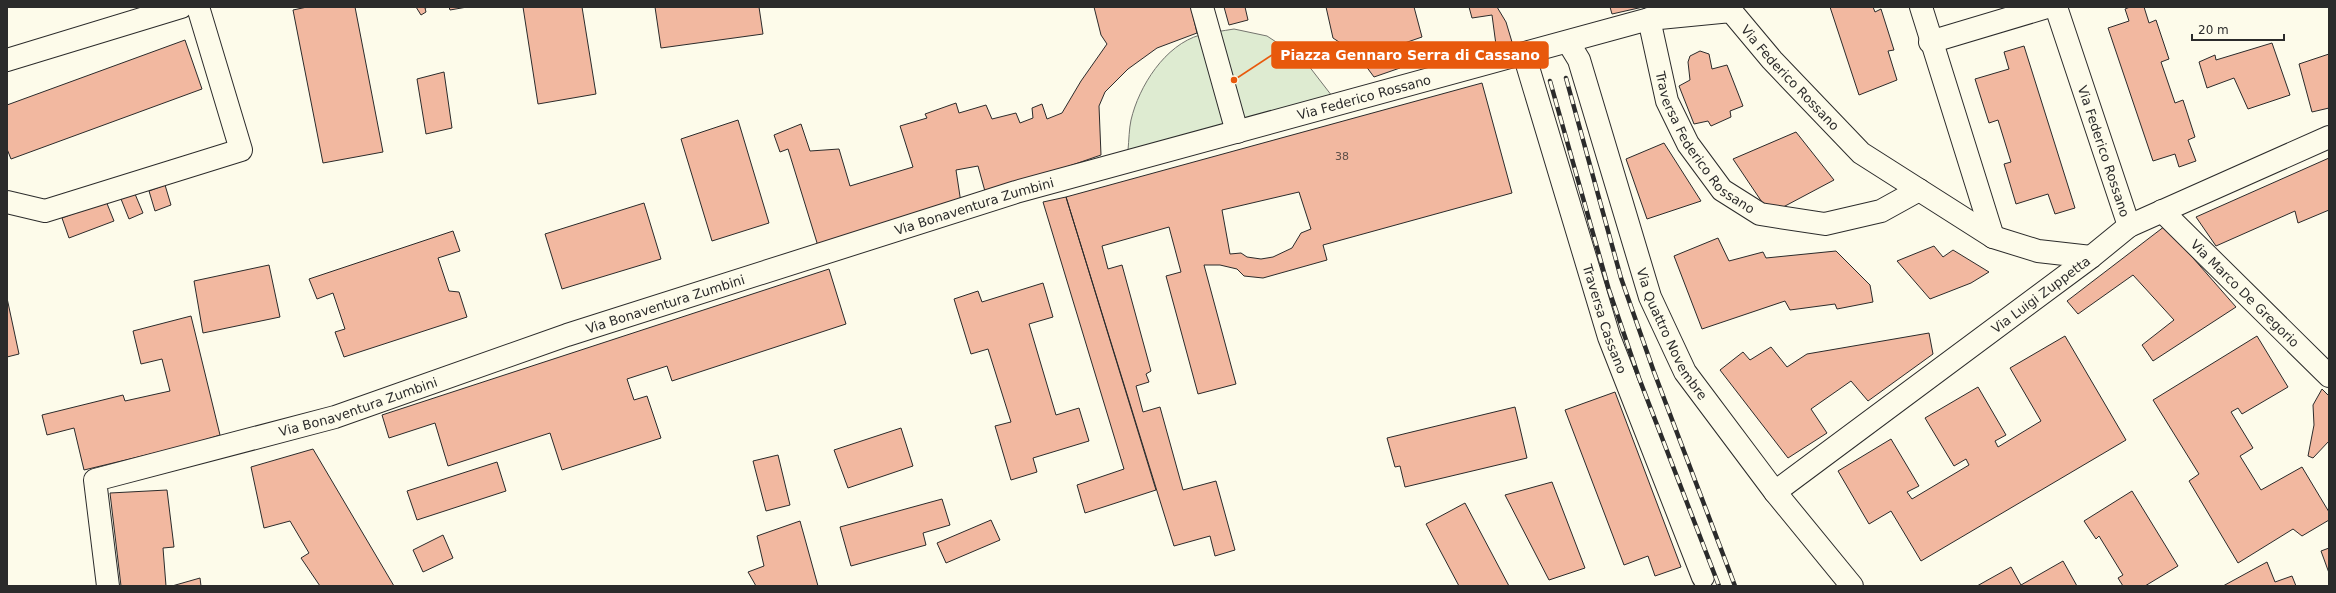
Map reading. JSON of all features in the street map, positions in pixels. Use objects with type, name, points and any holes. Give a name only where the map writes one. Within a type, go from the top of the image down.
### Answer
[{"type":"street","points":[[7,60],[181,7]]},
{"type":"street","points":[[7,202],[45,211],[241,150],[198,7]]},
{"type":"street","points":[[1202,7],[1237,132]]},
{"type":"street","points":[[1920,7],[1993,237]]},
{"type":"street","points":[[1930,42],[2047,7]]},
{"type":"street","name":"Via Federico Rossano","points":[[2056,7],[2129,226]]},
{"type":"street","name":"Via Federico Rossano","points":[[1237,132],[1649,19],[1738,9],[1772,60],[1861,153],[1993,237],[2038,251],[2091,257]]},
{"type":"street","name":"Traversa Federico Rossano","points":[[1649,19],[1667,101],[1688,144],[1722,190],[1760,214],[1825,224],[1881,211],[1919,190]]},
{"type":"street","name":"Via Quattro Novembre","points":[[1568,42],[1579,60],[1650,297],[1685,372],[1775,492],[1852,586]]},
{"type":"street","name":"Traversa Cassano","points":[[1524,54],[1609,337],[1703,577]]},
{"type":"street","name":"Via Bonaventura Zumbini","points":[[108,586],[95,480],[335,417],[567,335],[1008,194],[1237,132]]},
{"type":"street","name":"Via Luigi Zuppetta","points":[[1775,492],[2091,257],[2129,226],[2329,137]]},
{"type":"street","name":"Via Marco De Gregorio","points":[[2162,211],[2329,376]]},
{"type":"green space","points":[[1234,29],[1267,36],[1305,61],[1332,96],[1128,150],[1130,123],[1135,107],[1140,94],[1155,68],[1165,57],[1187,40],[1204,34]]},
{"type":"building","points":[[307,7],[355,7],[383,152],[323,163],[293,10]]},
{"type":"building","points":[[416,7],[429,7],[425,8],[426,12],[421,15]]},
{"type":"building","points":[[449,7],[467,7],[450,10]]},
{"type":"building","points":[[523,7],[582,7],[596,94],[538,104]]},
{"type":"building","points":[[655,7],[759,7],[763,34],[661,48]]},
{"type":"building","points":[[1094,7],[1191,7],[1197,33],[1157,48],[1128,69],[1105,92],[1099,106],[1101,155],[986,195],[978,166],[956,170],[961,203],[818,246],[788,149],[780,152],[774,135],[801,124],[810,151],[839,149],[850,186],[913,167],[900,126],[927,118],[925,114],[956,103],[959,113],[986,105],[992,119],[1016,113],[1020,123],[1033,118],[1032,108],[1042,104],[1047,119],[1062,113],[1081,81],[1107,44],[1101,35]]},
{"type":"building","points":[[1224,7],[1245,7],[1248,20],[1229,25]]},
{"type":"building","points":[[1326,7],[1414,7],[1422,37],[1396,46],[1400,68],[1374,77],[1357,54],[1333,38]]},
{"type":"building","points":[[1469,7],[1497,7],[1506,22],[1512,42],[1496,45],[1492,15],[1472,18]]},
{"type":"building","points":[[1610,7],[1643,7],[1612,14]]},
{"type":"building","points":[[1830,7],[1873,7],[1875,12],[1881,9],[1894,50],[1888,51],[1897,80],[1859,95]]},
{"type":"building","points":[[2130,7],[2144,7],[2149,23],[2156,20],[2169,59],[2161,62],[2175,103],[2183,100],[2195,137],[2188,140],[2196,161],[2179,167],[2175,154],[2153,161],[2108,28],[2129,21],[2125,9]]},
{"type":"building","points":[[185,40],[202,89],[11,159],[7,149],[7,105]]},
{"type":"building","points":[[2272,43],[2290,95],[2248,109],[2234,78],[2207,88],[2199,62],[2215,55],[2216,60]]},
{"type":"building","points":[[2024,46],[2075,208],[2055,214],[2048,194],[2016,204],[2004,164],[2011,162],[1998,120],[1989,123],[1975,79],[2009,69],[2004,52]]},
{"type":"building","points":[[1700,51],[1709,54],[1712,69],[1727,65],[1743,106],[1730,111],[1731,117],[1711,126],[1708,121],[1694,124],[1679,86],[1690,80],[1688,62],[1690,56]]},
{"type":"building","points":[[2329,54],[2329,108],[2312,112],[2299,64]]},
{"type":"building","points":[[444,72],[452,128],[426,134],[417,79]]},
{"type":"building","points":[[1482,83],[1512,193],[1323,245],[1327,260],[1263,278],[1244,276],[1237,269],[1220,265],[1204,265],[1236,384],[1198,394],[1166,276],[1181,272],[1169,227],[1102,246],[1108,269],[1122,265],[1151,371],[1146,374],[1149,382],[1136,386],[1143,412],[1160,407],[1183,490],[1216,481],[1235,550],[1215,556],[1210,536],[1174,546],[1066,197]],"holes":[[[1299,192],[1311,229],[1301,233],[1292,248],[1273,257],[1261,259],[1247,257],[1241,253],[1230,254],[1222,210]]]},
{"type":"building","points":[[738,120],[769,223],[712,241],[681,139]]},
{"type":"building","points":[[1796,132],[1834,180],[1770,214],[1733,159]]},
{"type":"building","points":[[1664,143],[1701,201],[1647,219],[1626,159]]},
{"type":"building","points":[[2329,158],[2329,210],[2298,223],[2295,211],[2216,246],[2196,217]]},
{"type":"building","points":[[165,185],[171,205],[155,211],[149,191]]},
{"type":"building","points":[[135,194],[143,213],[129,219],[121,199]]},
{"type":"building","points":[[1066,197],[1156,490],[1085,513],[1077,485],[1124,469],[1043,202]]},
{"type":"building","points":[[106,201],[114,221],[69,238],[62,218]]},
{"type":"building","points":[[644,203],[661,259],[562,289],[545,234]]},
{"type":"building","points":[[2165,226],[2236,307],[2153,361],[2142,345],[2174,320],[2133,275],[2078,314],[2067,301]]},
{"type":"building","points":[[453,231],[460,251],[438,258],[449,291],[459,292],[467,317],[344,357],[335,332],[345,329],[333,293],[317,299],[309,279]]},
{"type":"building","points":[[1718,238],[1729,261],[1763,252],[1766,258],[1836,251],[1870,285],[1873,302],[1837,309],[1835,304],[1790,310],[1785,301],[1702,329],[1674,256]]},
{"type":"building","points":[[1934,246],[1943,257],[1953,250],[1989,272],[1971,283],[1930,299],[1897,261]]},
{"type":"building","points":[[269,265],[280,317],[203,333],[194,281]]},
{"type":"building","points":[[829,269],[846,324],[672,381],[667,366],[627,379],[634,400],[647,396],[661,438],[562,470],[550,433],[448,466],[435,423],[389,438],[382,415]]},
{"type":"building","points":[[1043,283],[1053,317],[1029,324],[1056,415],[1079,408],[1089,441],[1033,458],[1037,472],[1011,480],[995,426],[1011,422],[988,349],[971,354],[954,299],[978,291],[982,302]]},
{"type":"building","points":[[7,298],[19,354],[7,357]]},
{"type":"building","points":[[191,316],[220,435],[192,444],[84,470],[74,428],[47,435],[42,415],[123,395],[125,401],[170,391],[162,359],[141,364],[133,331]]},
{"type":"building","points":[[1929,333],[1933,354],[1868,401],[1851,381],[1811,409],[1827,433],[1788,458],[1720,370],[1743,352],[1750,360],[1771,347],[1787,367],[1807,354]]},
{"type":"building","points":[[2065,336],[2126,440],[1921,561],[1891,511],[1869,524],[1838,471],[1891,439],[1919,486],[1907,492],[1912,499],[1969,465],[1966,459],[1954,466],[1925,418],[1978,387],[2006,435],[1995,441],[1998,447],[2041,421],[2010,368]]},
{"type":"building","points":[[2257,336],[2288,387],[2242,414],[2238,408],[2231,412],[2253,448],[2240,456],[2261,490],[2302,467],[2329,512],[2329,520],[2302,536],[2293,529],[2238,563],[2189,481],[2199,474],[2153,400]]},
{"type":"building","points":[[2322,389],[2329,396],[2329,441],[2313,458],[2308,456],[2314,425],[2313,405]]},
{"type":"building","points":[[1615,392],[1681,567],[1655,576],[1648,556],[1624,565],[1565,410]]},
{"type":"building","points":[[1515,407],[1527,458],[1405,487],[1400,466],[1395,467],[1387,438]]},
{"type":"building","points":[[901,428],[913,466],[848,488],[834,450]]},
{"type":"building","points":[[313,449],[394,586],[320,586],[301,558],[309,553],[290,521],[264,528],[251,467]]},
{"type":"building","points":[[778,455],[790,505],[766,511],[753,461]]},
{"type":"building","points":[[497,462],[506,491],[417,520],[407,491]]},
{"type":"building","points":[[1552,482],[1585,568],[1549,580],[1505,495]]},
{"type":"building","points":[[167,490],[174,547],[163,548],[166,586],[121,586],[110,493]]},
{"type":"building","points":[[2132,491],[2178,566],[2145,586],[2123,586],[2118,578],[2123,575],[2099,536],[2096,539],[2084,521]]},
{"type":"building","points":[[942,499],[950,525],[923,533],[926,545],[851,566],[840,527]]},
{"type":"building","points":[[1465,503],[1509,586],[1459,586],[1426,524]]},
{"type":"building","points":[[991,520],[1000,540],[946,563],[937,543]]},
{"type":"building","points":[[800,521],[818,586],[756,586],[748,572],[764,566],[757,536]]},
{"type":"building","points":[[443,535],[453,558],[423,572],[413,550]]},
{"type":"building","points":[[2329,548],[2329,573],[2321,551]]},
{"type":"building","points":[[2063,561],[2077,586],[1977,586],[2011,567],[2021,585]]},
{"type":"building","points":[[2267,562],[2275,582],[2292,576],[2296,586],[2223,586]]},
{"type":"building","points":[[200,578],[201,586],[172,586]]},
{"type":"railway","points":[[1566,78],[1621,278],[1654,372],[1735,586]]},
{"type":"railway","points":[[1550,81],[1609,290],[1639,378],[1719,586]]},
{"type":"place","name":"Piazza Gennaro Serra di Cassano","points":[[1234,80]]}]
